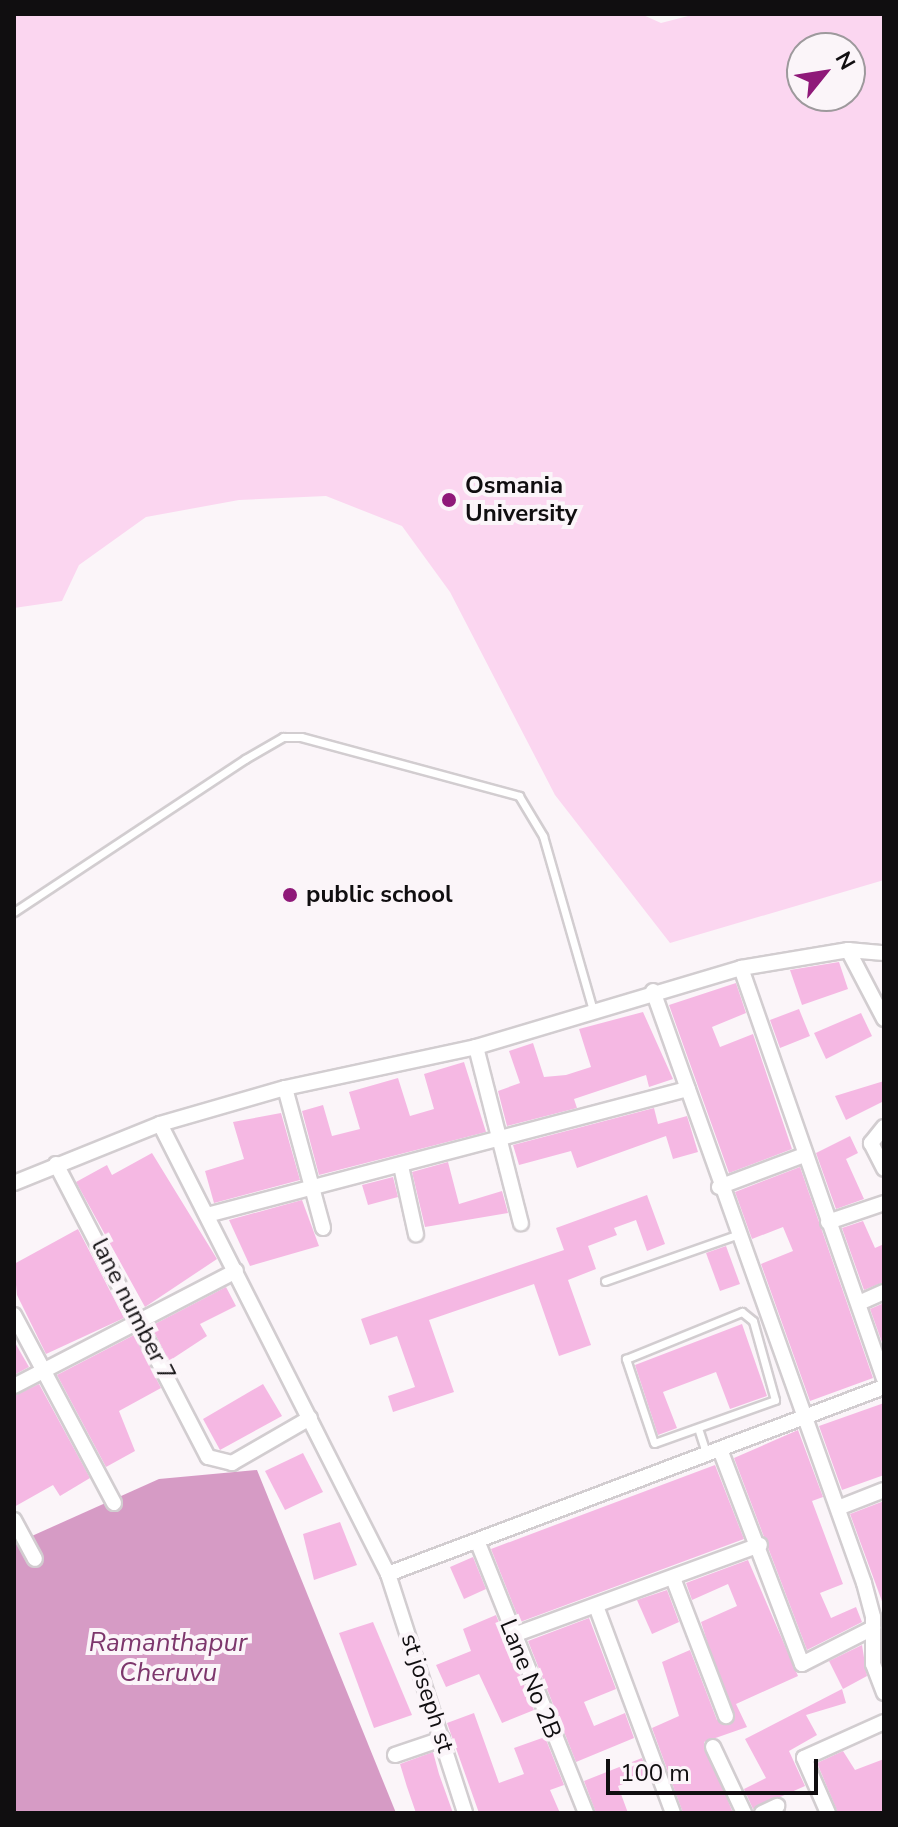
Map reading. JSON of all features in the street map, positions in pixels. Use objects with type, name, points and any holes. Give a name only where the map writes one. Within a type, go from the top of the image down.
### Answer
[{"type":"street","points":[[848,950],[884,1019]]},
{"type":"street","points":[[14,1183],[160,1124],[285,1088],[476,1047],[592,1007],[741,968],[848,950],[884,953]]},
{"type":"street","points":[[741,968],[884,1378]]},
{"type":"street","points":[[653,991],[736,1235],[802,1419],[838,1508],[873,1628],[873,1664],[884,1693]]},
{"type":"street","points":[[476,1047],[521,1223]]},
{"type":"street","points":[[285,1088],[323,1228]]},
{"type":"street","points":[[207,1215],[688,1089]]},
{"type":"street","name":"st joseph st","points":[[160,1124],[388,1574],[465,1813]]},
{"type":"street","points":[[884,1127],[871,1143],[884,1169]]},
{"type":"street","points":[[719,1187],[804,1155]]},
{"type":"street","name":"lane number 7","points":[[56,1164],[208,1457],[232,1463],[310,1418]]},
{"type":"street","points":[[401,1166],[416,1234]]},
{"type":"street","points":[[828,1222],[884,1203]]},
{"type":"street","points":[[14,1386],[236,1271]]},
{"type":"street","points":[[859,1303],[884,1292]]},
{"type":"street","points":[[14,1315],[114,1503]]},
{"type":"street","points":[[388,1574],[714,1455],[884,1387]]},
{"type":"street","points":[[714,1455],[760,1545],[802,1664],[873,1628]]},
{"type":"street","points":[[838,1508],[884,1490]]},
{"type":"street","points":[[14,1520],[35,1559]]},
{"type":"street","name":"Lane No 2B","points":[[478,1543],[511,1636],[586,1813]]},
{"type":"street","points":[[511,1636],[760,1545]]},
{"type":"street","points":[[673,1578],[726,1716]]},
{"type":"street","points":[[596,1606],[673,1813]]},
{"type":"street","points":[[828,1813],[804,1758],[884,1722]]},
{"type":"street","points":[[395,1755],[442,1739]]},
{"type":"street","points":[[713,1747],[744,1813]]},
{"type":"street","points":[[762,1813],[777,1806]]},
{"type":"lane","points":[[14,912],[245,759],[283,737],[301,737],[519,796],[550,856],[592,1007]]},
{"type":"lane","points":[[605,1281],[736,1235]]},
{"type":"lane","points":[[749,1315],[775,1400],[699,1431],[654,1443],[626,1359],[749,1315]]},
{"type":"lane","points":[[699,1431],[714,1455]]},
{"type":"shaded area","name":"Osmania University","points":[[14,14],[641,14],[661,23],[696,14],[884,14],[884,880],[670,943],[555,795],[450,592],[402,526],[326,496],[239,500],[146,517],[79,565],[62,601],[14,608]]},
{"type":"water","name":"Ramanthapur Cheruvu","points":[[257,1470],[396,1813],[14,1813],[14,1544],[159,1479]]},
{"type":"building","points":[[839,962],[848,989],[802,1005],[790,970]]},
{"type":"building","points":[[736,983],[746,1013],[712,1027],[720,1047],[753,1034],[792,1149],[729,1173],[669,1005]]},
{"type":"building","points":[[799,1009],[810,1036],[780,1048],[770,1020]]},
{"type":"building","points":[[643,1012],[673,1079],[649,1087],[646,1075],[574,1099],[577,1108],[507,1126],[498,1091],[520,1083],[509,1051],[533,1043],[544,1077],[566,1075],[591,1067],[579,1029]]},
{"type":"building","points":[[861,1013],[872,1036],[826,1059],[814,1033]]},
{"type":"building","points":[[464,1062],[486,1132],[319,1175],[302,1111],[323,1105],[332,1136],[360,1129],[349,1092],[398,1078],[410,1116],[434,1109],[424,1074]]},
{"type":"building","points":[[884,1081],[884,1101],[846,1120],[835,1096]]},
{"type":"building","points":[[654,1108],[658,1124],[687,1116],[698,1152],[673,1159],[666,1136],[577,1168],[571,1151],[519,1165],[513,1145]]},
{"type":"building","points":[[281,1113],[300,1180],[214,1203],[205,1171],[244,1159],[233,1122]]},
{"type":"building","points":[[850,1136],[858,1153],[846,1159],[864,1199],[836,1209],[816,1153]]},
{"type":"building","points":[[152,1153],[217,1259],[145,1307],[76,1182],[107,1165],[112,1175]]},
{"type":"building","points":[[448,1162],[459,1204],[502,1191],[508,1213],[425,1227],[412,1172]]},
{"type":"building","points":[[800,1167],[873,1378],[810,1401],[761,1264],[793,1251],[783,1227],[752,1239],[735,1192]]},
{"type":"building","points":[[393,1177],[398,1197],[368,1205],[362,1185]]},
{"type":"building","points":[[647,1195],[665,1244],[647,1251],[636,1220],[614,1228],[617,1235],[588,1246],[596,1269],[568,1280],[591,1345],[559,1356],[534,1284],[429,1320],[454,1392],[393,1412],[388,1396],[415,1387],[397,1336],[370,1345],[361,1319],[564,1250],[556,1228]]},
{"type":"building","points":[[302,1200],[319,1246],[250,1266],[229,1220]]},
{"type":"building","points":[[863,1221],[875,1248],[884,1244],[884,1282],[864,1290],[842,1228]]},
{"type":"building","points":[[78,1229],[124,1318],[46,1354],[17,1295],[14,1264]]},
{"type":"building","points":[[726,1246],[740,1284],[720,1291],[706,1253]]},
{"type":"building","points":[[226,1287],[236,1306],[200,1324],[207,1336],[169,1361],[151,1326]]},
{"type":"building","points":[[884,1303],[884,1348],[870,1309]]},
{"type":"building","points":[[742,1324],[767,1396],[730,1409],[716,1372],[663,1392],[677,1428],[658,1435],[635,1365]]},
{"type":"building","points":[[134,1335],[161,1388],[119,1411],[135,1451],[106,1467],[57,1375]]},
{"type":"building","points":[[14,1341],[29,1367],[14,1375]]},
{"type":"building","points":[[39,1384],[90,1478],[60,1496],[53,1485],[14,1507],[14,1396]]},
{"type":"building","points":[[263,1384],[282,1416],[220,1450],[203,1419]]},
{"type":"building","points":[[884,1403],[884,1475],[842,1490],[819,1426]]},
{"type":"building","points":[[798,1430],[823,1497],[812,1501],[843,1584],[820,1593],[831,1618],[856,1607],[862,1622],[807,1650],[734,1458]]},
{"type":"building","points":[[303,1453],[323,1492],[285,1510],[265,1471]]},
{"type":"building","points":[[715,1465],[744,1539],[520,1622],[491,1549]]},
{"type":"building","points":[[884,1501],[884,1604],[883,1604],[850,1514]]},
{"type":"building","points":[[340,1522],[357,1565],[314,1580],[303,1534]]},
{"type":"building","points":[[473,1557],[486,1589],[464,1599],[450,1567]]},
{"type":"building","points":[[748,1560],[798,1676],[736,1704],[747,1727],[704,1742],[733,1813],[683,1813],[652,1728],[679,1716],[662,1662],[690,1650],[717,1720],[733,1723],[701,1622],[737,1606],[728,1584],[692,1600],[686,1583]]},
{"type":"building","points":[[667,1590],[679,1622],[652,1634],[637,1600]]},
{"type":"building","points":[[496,1615],[534,1710],[502,1723],[479,1674],[446,1687],[436,1665],[471,1651],[463,1629]]},
{"type":"building","points":[[589,1618],[616,1689],[584,1702],[594,1726],[625,1713],[634,1738],[576,1762],[528,1641]]},
{"type":"building","points":[[373,1622],[412,1715],[374,1728],[339,1633]]},
{"type":"building","points":[[862,1645],[867,1676],[843,1689],[829,1661]]},
{"type":"building","points":[[842,1689],[846,1703],[806,1715],[817,1735],[789,1751],[805,1786],[753,1809],[744,1789],[766,1778],[745,1739]]},
{"type":"building","points":[[474,1713],[499,1783],[524,1774],[514,1748],[545,1737],[564,1785],[550,1790],[560,1813],[479,1813],[447,1723]]},
{"type":"building","points":[[843,1751],[855,1770],[884,1759],[884,1813],[838,1813],[817,1763]]},
{"type":"building","points":[[433,1752],[453,1813],[416,1813],[407,1787],[400,1764]]},
{"type":"building","points":[[642,1758],[648,1774],[618,1786],[628,1813],[596,1813],[584,1781]]},
{"type":"place","name":"Osmania University","points":[[449,500]]},
{"type":"place","name":"public school","points":[[290,895]]}]
